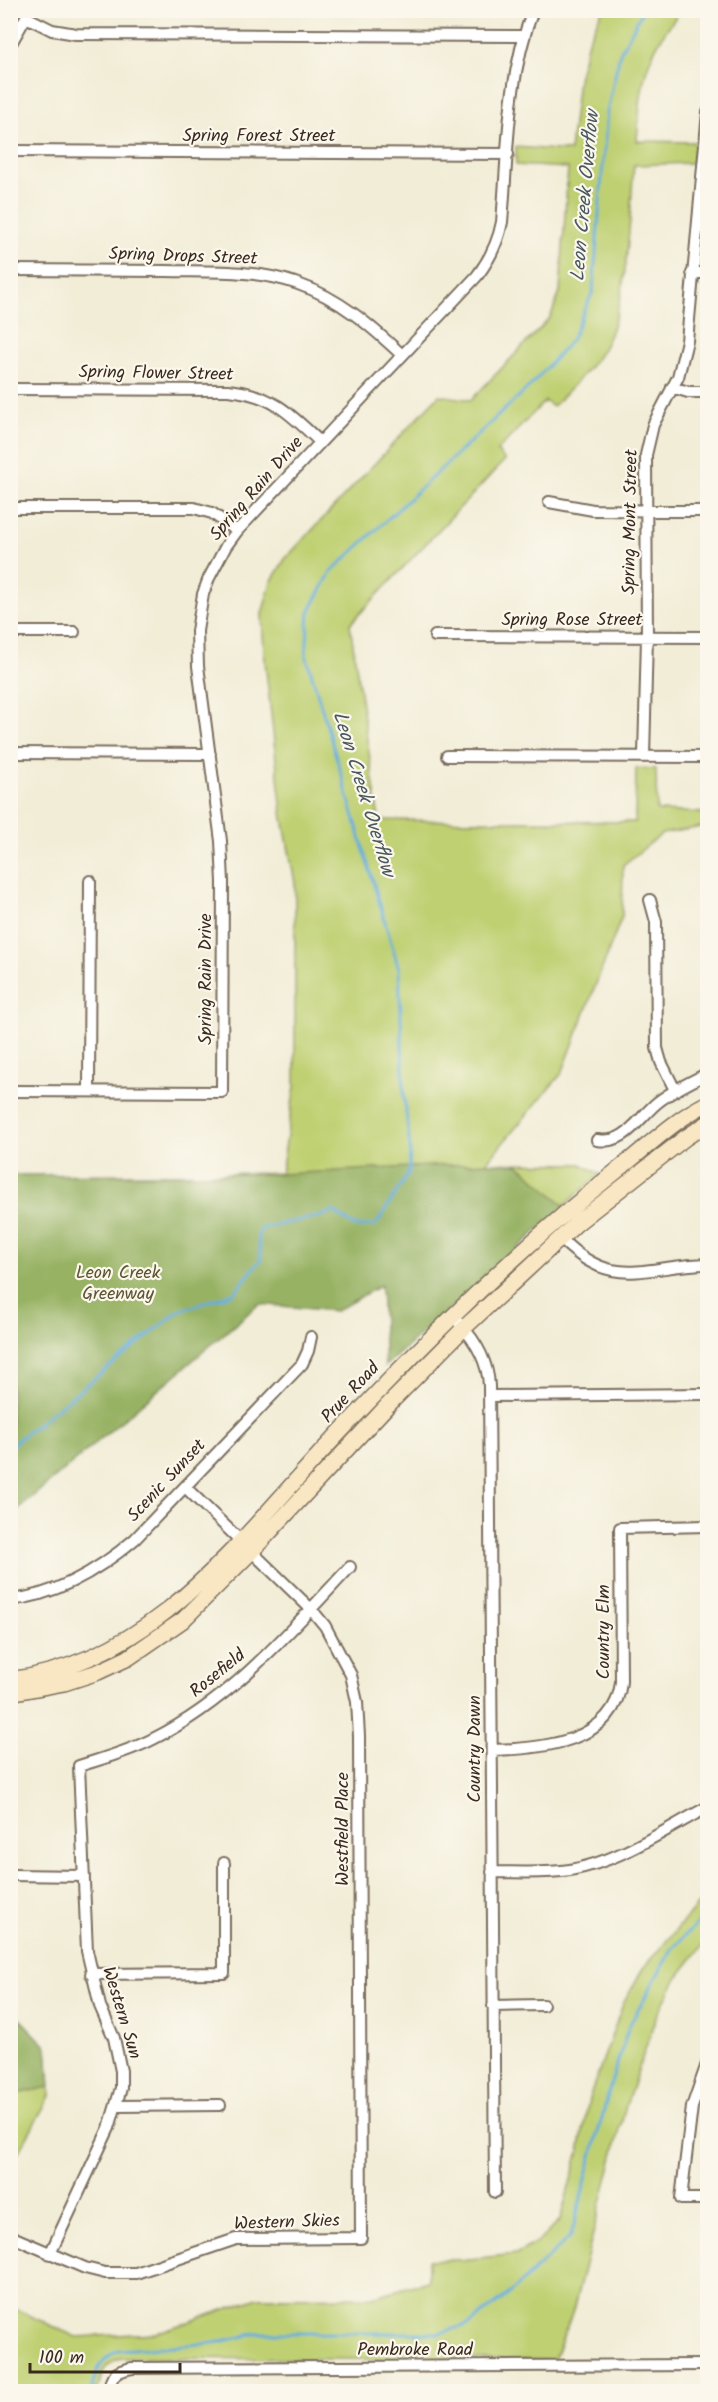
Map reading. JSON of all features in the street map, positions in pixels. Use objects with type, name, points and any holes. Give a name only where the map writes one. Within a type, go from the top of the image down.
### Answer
[{"type":"main road","name":"Prue Road","points":[[10,1680],[56,1671],[120,1644],[173,1608],[452,1317],[566,1211],[675,1124],[708,1103]]},
{"type":"main road","name":"Prue Road","points":[[10,1693],[64,1683],[98,1672],[128,1658],[183,1620],[251,1552],[387,1406],[464,1328],[561,1239],[685,1138],[708,1123]]},
{"type":"street","name":"Spring Rain Drive","points":[[89,1091],[222,1092],[223,882],[210,754],[198,666],[197,631],[203,594],[225,546],[237,531],[489,261],[500,234],[513,87],[523,36],[533,10]]},
{"type":"street","points":[[10,45],[26,17],[52,30],[76,34],[523,36]]},
{"type":"street","name":"Spring Mont Street","points":[[644,756],[647,637],[646,455],[650,433],[683,364],[706,153],[708,112]]},
{"type":"street","name":"Spring Forest Street","points":[[10,151],[508,154]]},
{"type":"street","name":"Spring Drops Street","points":[[10,270],[228,272],[275,277],[297,283],[336,302],[360,317],[402,356]]},
{"type":"street","points":[[692,273],[708,273]]},
{"type":"street","points":[[672,387],[688,392],[708,392]]},
{"type":"street","name":"Spring Flower Street","points":[[10,390],[228,390],[247,392],[274,402],[295,417],[320,442]]},
{"type":"street","points":[[549,502],[593,510],[708,511]]},
{"type":"street","points":[[10,508],[194,508],[212,513],[237,531]]},
{"type":"street","points":[[10,632],[74,632]]},
{"type":"street","name":"Spring Rose Street","points":[[435,636],[708,637]]},
{"type":"street","points":[[10,753],[210,754]]},
{"type":"street","points":[[447,756],[708,757]]},
{"type":"street","points":[[10,1091],[89,1091],[90,881]]},
{"type":"street","points":[[650,900],[656,922],[657,1048],[661,1062],[675,1090]]},
{"type":"street","points":[[597,1140],[607,1141],[623,1136],[659,1101],[708,1073]]},
{"type":"street","points":[[561,1239],[578,1256],[597,1267],[621,1272],[645,1272],[708,1264]]},
{"type":"street","name":"Country Dawn","points":[[452,1317],[464,1328],[485,1362],[489,1375],[495,2192]]},
{"type":"street","name":"Scenic Sunset","points":[[10,1600],[46,1592],[75,1581],[110,1560],[135,1539],[302,1364],[308,1351],[310,1337]]},
{"type":"street","points":[[489,1396],[708,1394]]},
{"type":"street","name":"Westfield Place","points":[[185,1487],[311,1609],[338,1647],[351,1675],[357,1702],[360,1748],[362,2238]]},
{"type":"street","name":"Country Elm","points":[[492,1750],[523,1749],[565,1741],[599,1725],[614,1709],[621,1682],[620,1528],[708,1526]]},
{"type":"street","name":"Rosefield","points":[[79,1766],[153,1739],[209,1704],[250,1672],[350,1567]]},
{"type":"street","name":"Western Sun","points":[[50,2254],[109,2128],[121,2088],[121,2071],[114,2038],[91,1974],[87,1951],[79,1766]]},
{"type":"street","points":[[492,1872],[553,1872],[588,1866],[624,1851],[708,1807]]},
{"type":"street","points":[[91,1974],[224,1973],[224,1863]]},
{"type":"street","points":[[10,1875],[84,1876]]},
{"type":"street","points":[[493,2006],[543,2006]]},
{"type":"street","points":[[708,2061],[692,2106],[681,2199],[708,2199]]},
{"type":"street","points":[[117,2106],[220,2105]]},
{"type":"street","name":"Western Skies","points":[[10,2236],[85,2268],[105,2273],[136,2273],[236,2239],[362,2238]]},
{"type":"street","name":"Pembroke Road","points":[[109,2391],[111,2377],[122,2370],[144,2367],[708,2365]]},
{"type":"green space","points":[[602,11],[681,11],[668,27],[651,57],[640,103],[637,141],[695,142],[692,163],[634,165],[629,237],[622,290],[609,337],[599,355],[553,407],[545,401],[497,451],[505,460],[350,624],[379,820],[635,822],[636,768],[656,769],[657,811],[707,813],[707,826],[662,834],[623,865],[622,916],[562,1073],[486,1163],[581,1164],[600,1174],[385,1366],[381,1284],[259,1304],[11,1515],[11,1175],[281,1173],[295,1086],[295,883],[282,813],[264,652],[262,614],[271,582],[285,559],[439,395],[471,400],[550,318],[560,292],[568,168],[516,165],[516,147],[570,151],[578,79],[588,41]]},
{"type":"green space","name":"Leon Creek Greenway","points":[[486,1163],[518,1164],[565,1206],[385,1366],[381,1285],[336,1311],[259,1304],[11,1515],[11,1175],[281,1174]]},
{"type":"green space","points":[[445,1334],[445,1337],[302,1488],[333,1449]]},
{"type":"green space","points":[[707,1894],[707,1940],[677,1978],[656,2017],[626,2106],[573,2311],[554,2360],[121,2358],[105,2369],[99,2387],[94,2391],[11,2391],[11,2307],[76,2337],[156,2333],[258,2298],[373,2297],[428,2281],[428,2260],[460,2260],[517,2254],[541,2239],[560,2220],[580,2147],[589,2099],[623,2004],[644,1967]]},
{"type":"green space","points":[[10,2009],[47,2047],[50,2096],[11,2165]]},
{"type":"green space","points":[[10,2009],[47,2047],[50,2087],[11,2095]]},
{"type":"waterway","name":"Leon Creek Overflow","points":[[10,1446],[179,1311],[234,1293],[261,1259],[258,1235],[262,1228],[325,1215],[333,1211],[356,1227],[376,1225],[409,1172],[410,1148],[404,1095],[399,969],[306,655],[309,612],[331,572],[532,384],[572,339],[593,291],[607,112],[620,53],[643,10]]},
{"type":"waterway","points":[[89,2392],[103,2361],[119,2350],[214,2343],[258,2333],[440,2333],[470,2324],[510,2293],[571,2236],[611,2083],[629,2026],[672,1949],[708,1912]]}]
